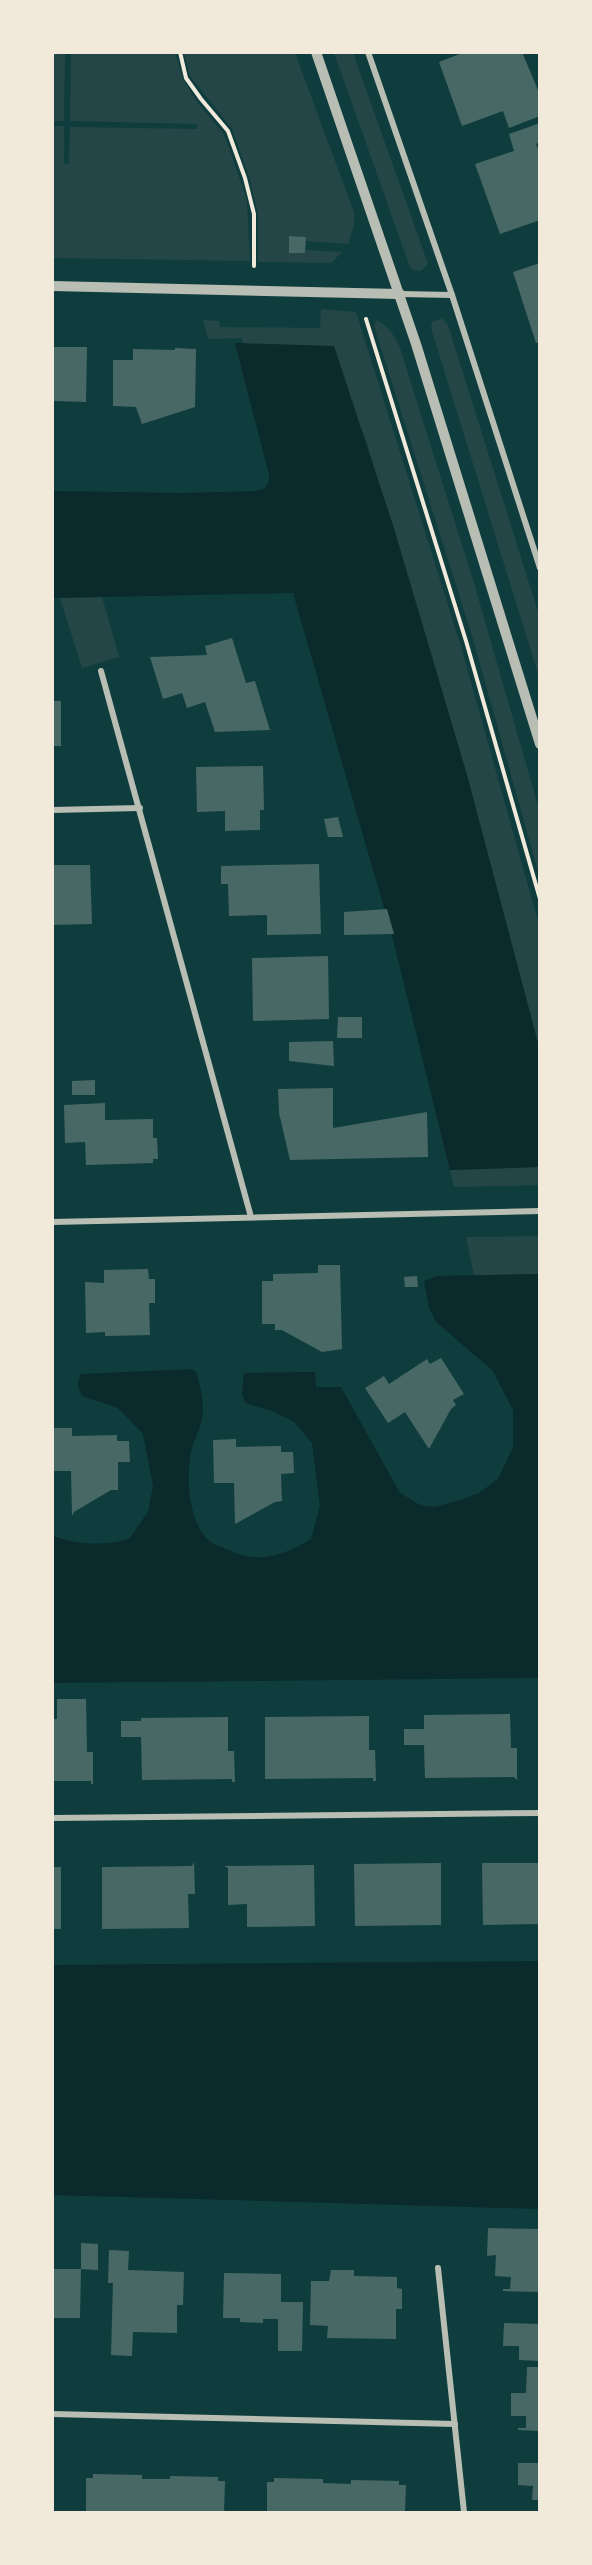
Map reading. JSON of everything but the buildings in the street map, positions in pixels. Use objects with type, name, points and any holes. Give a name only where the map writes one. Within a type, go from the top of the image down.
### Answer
[{"type":"street","points":[[316,52],[400,294],[487,567],[540,744]]},
{"type":"street","points":[[368,52],[452,295],[540,568]]},
{"type":"street","points":[[52,286],[452,295]]},
{"type":"street","points":[[101,671],[251,1217]]},
{"type":"street","points":[[52,810],[140,808]]},
{"type":"street","points":[[52,1221],[540,1211]]},
{"type":"street","points":[[52,1818],[540,1813]]},
{"type":"street","points":[[438,2268],[464,2512]]},
{"type":"street","points":[[52,2414],[455,2424]]},
{"type":"path","points":[[180,52],[186,78],[228,131],[252,200],[254,291]]},
{"type":"path","points":[[358,293],[466,640],[540,899]]},
{"type":"shaded area","points":[[53,52],[65,53],[64,121],[53,121]]},
{"type":"shaded area","points":[[71,53],[175,53],[183,79],[197,102],[223,133],[229,148],[247,200],[250,261],[53,258],[53,126],[64,126],[64,164],[69,164],[70,127],[197,129],[197,124],[70,121]]},
{"type":"shaded area","points":[[184,53],[295,53],[354,212],[354,225],[348,244],[305,241],[305,237],[290,236],[289,252],[305,250],[342,252],[331,263],[258,262],[258,213],[249,177],[232,129],[190,76]]},
{"type":"shaded area","points":[[334,53],[353,53],[427,261],[427,265],[421,271],[410,267]]},
{"type":"shaded area","points":[[321,309],[356,312],[460,643],[539,925],[539,1047],[467,775],[364,435],[243,343],[241,338],[208,339],[203,320],[219,321],[220,327],[320,328]]},
{"type":"shaded area","points":[[442,318],[448,325],[539,615],[539,677],[431,328],[432,322]]},
{"type":"shaded area","points":[[376,320],[388,328],[400,348],[474,583],[539,809],[539,875],[473,639],[374,326]]},
{"type":"shaded area","points":[[235,343],[334,346],[393,525],[467,775],[539,1047],[539,1167],[450,1170],[391,932],[293,593],[53,598],[52,491],[183,493],[257,491],[265,488],[269,475]]},
{"type":"shaded area","points":[[102,597],[119,657],[82,668],[60,598]]},
{"type":"shaded area","points":[[539,1167],[539,1185],[454,1187],[450,1170]]},
{"type":"shaded area","points":[[539,1236],[539,1274],[474,1276],[466,1237]]},
{"type":"shaded area","points":[[539,1274],[539,1678],[53,1683],[53,1536],[91,1544],[129,1539],[148,1512],[153,1486],[143,1434],[118,1408],[82,1396],[78,1385],[81,1374],[192,1369],[197,1373],[203,1412],[189,1463],[190,1498],[196,1521],[208,1540],[216,1545],[243,1556],[273,1556],[311,1539],[320,1506],[312,1443],[294,1422],[273,1411],[245,1403],[242,1394],[244,1373],[315,1372],[316,1387],[341,1387],[400,1493],[420,1505],[435,1507],[454,1502],[479,1493],[498,1479],[513,1447],[513,1410],[493,1371],[436,1322],[429,1308],[424,1281],[437,1276]]},
{"type":"shaded area","points":[[539,1961],[539,2209],[53,2195],[53,1965]]}]
